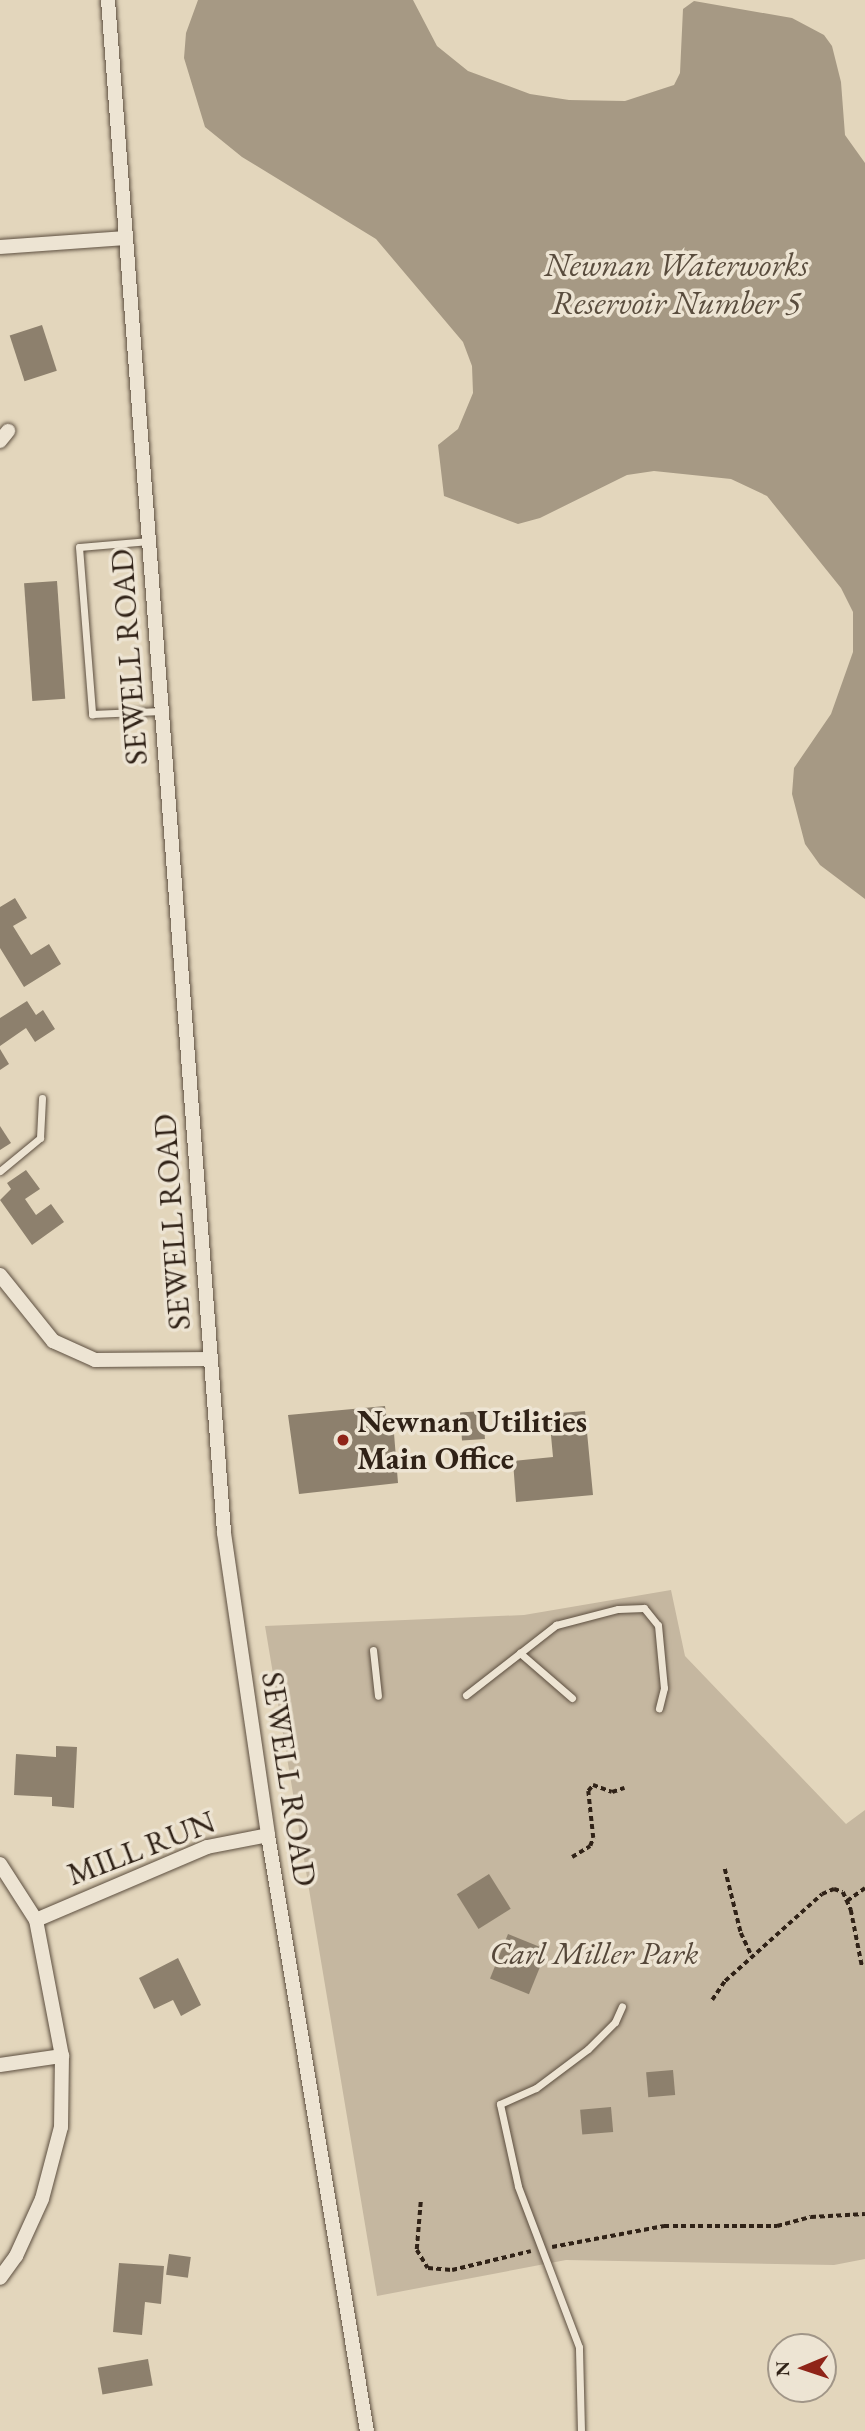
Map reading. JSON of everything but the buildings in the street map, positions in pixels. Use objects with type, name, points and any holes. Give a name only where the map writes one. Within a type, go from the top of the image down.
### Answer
[{"type":"street","name":"SEWELL ROAD","points":[[108,0],[224,1533],[268,1835],[367,2431]]},
{"type":"street","points":[[0,247],[126,238]]},
{"type":"street","points":[[0,1275],[53,1341],[95,1360],[210,1359]]},
{"type":"street","name":"MILL RUN","points":[[36,1920],[207,1847],[268,1835]]},
{"type":"street","points":[[0,1864],[36,1920],[62,2056],[61,2127],[41,2199],[16,2256],[0,2278]]},
{"type":"street","points":[[0,2065],[62,2056]]},
{"type":"lane","points":[[149,541],[79,547],[92,714],[161,711]]},
{"type":"lane","points":[[0,1171],[40,1138],[42,1098]]},
{"type":"lane","points":[[466,1695],[556,1625],[618,1609],[645,1608],[658,1625],[664,1688],[659,1708]]},
{"type":"lane","points":[[373,1650],[377,1696]]},
{"type":"lane","points":[[520,1653],[572,1698]]},
{"type":"lane","points":[[581,2431],[579,2347],[544,2248],[518,2186],[500,2104],[536,2088],[588,2049],[615,2022],[622,2006]]},
{"type":"path","points":[[572,1857],[590,1846],[593,1838],[588,1791],[593,1785],[612,1792],[624,1788]]},
{"type":"path","points":[[726,1869],[741,1933],[752,1957]]},
{"type":"path","points":[[847,1901],[865,1888]]},
{"type":"path","points":[[712,2000],[752,1957],[822,1894],[834,1889],[843,1892],[847,1901],[862,1966]]},
{"type":"path","points":[[421,2202],[417,2250],[428,2269],[452,2270],[544,2248],[664,2226],[777,2226],[811,2217],[865,2214]]},
{"type":"green space","name":"Carl Miller Park","points":[[671,1590],[685,1656],[846,1824],[865,1810],[865,2259],[834,2265],[566,2260],[377,2296],[265,1626],[524,1615]]},
{"type":"water","name":"Newnan Waterworks Reservoir Number 5","points":[[198,0],[413,0],[437,46],[468,71],[530,94],[569,100],[625,101],[674,85],[680,73],[683,9],[694,1],[792,18],[824,35],[832,46],[841,82],[845,135],[865,163],[865,899],[820,865],[805,844],[792,794],[794,768],[831,714],[853,652],[853,612],[841,588],[767,496],[731,479],[654,471],[627,475],[540,518],[518,524],[444,496],[438,445],[458,429],[473,393],[472,366],[463,342],[376,239],[242,157],[205,127],[184,58],[186,33]]},
{"type":"place","name":"Newnan Utilities Main Office","points":[[343,1440]]}]
